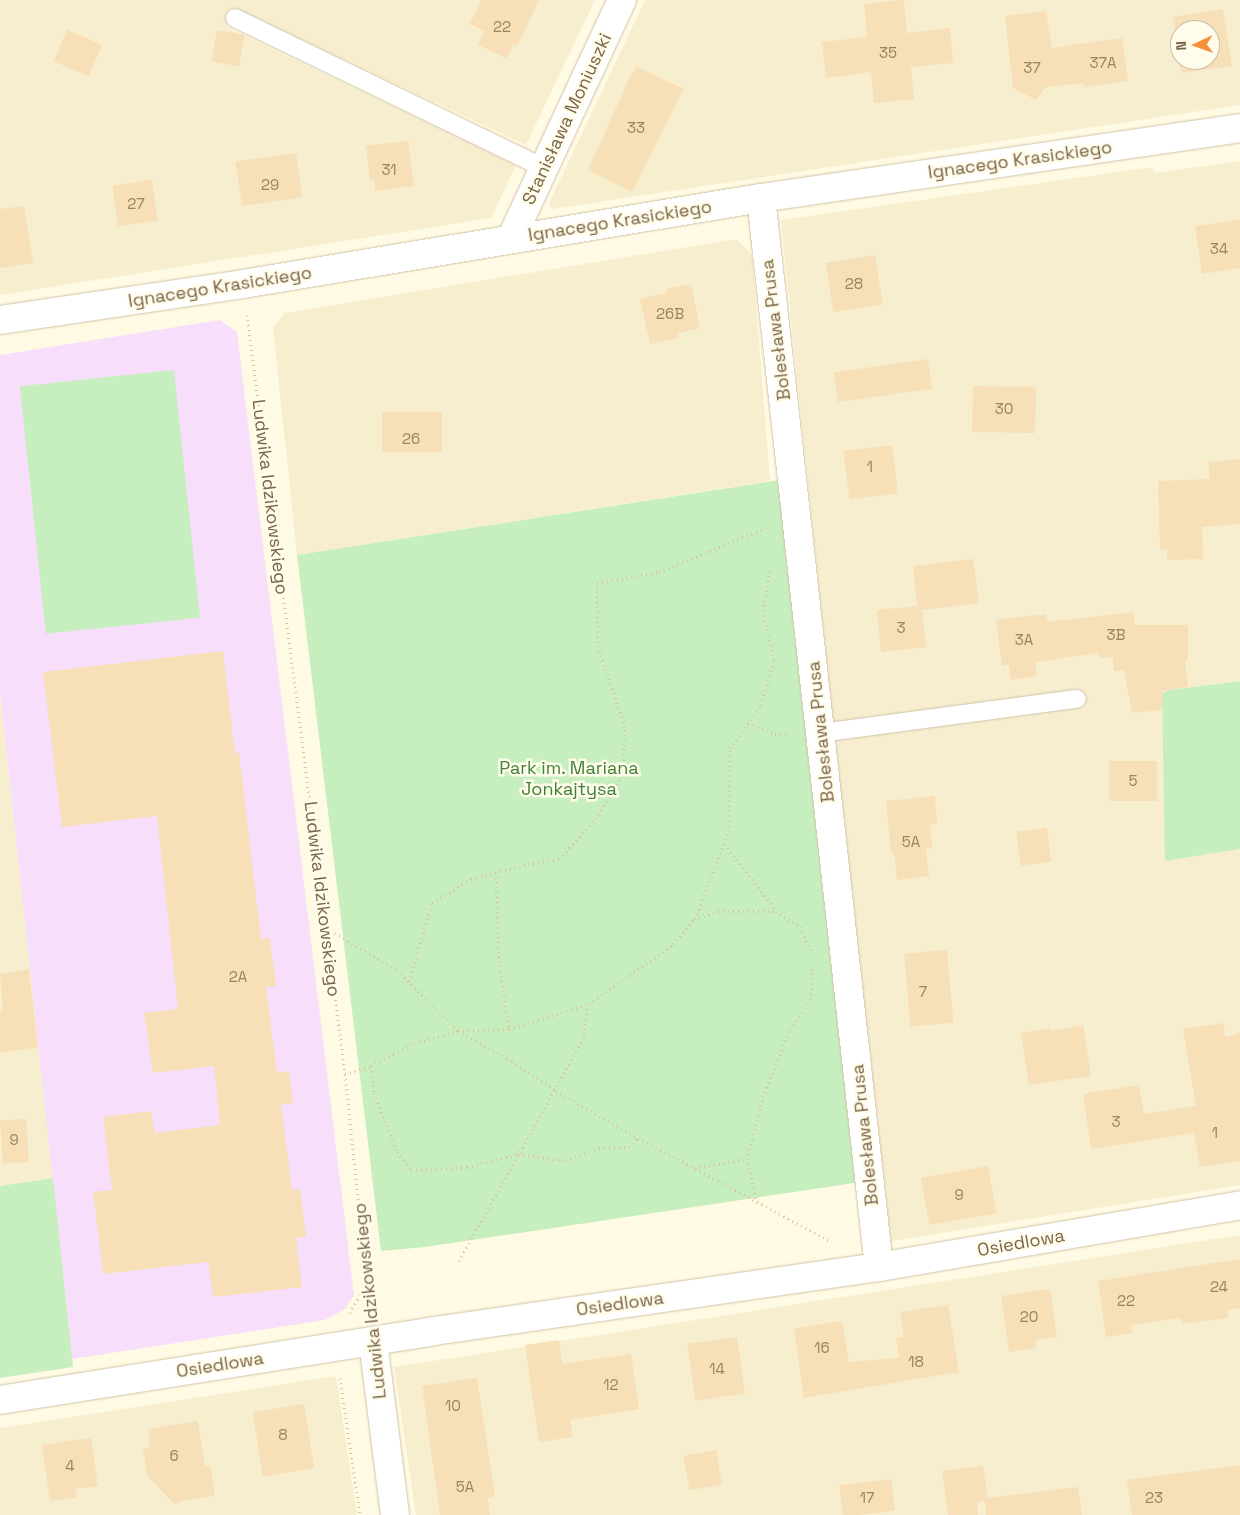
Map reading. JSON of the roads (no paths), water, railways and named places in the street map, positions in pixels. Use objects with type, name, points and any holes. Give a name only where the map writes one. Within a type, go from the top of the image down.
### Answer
[{"type":"street","name":"Stanisława Moniuszki","points":[[512,239],[622,0]]},
{"type":"street","name":"Ignacego Krasickiego","points":[[0,320],[243,284],[761,198],[1240,128]]},
{"type":"street","name":"Bolesława Prusa","points":[[761,198],[880,1267]]},
{"type":"street","name":"Osiedlowa","points":[[0,1400],[320,1349],[880,1267],[1240,1205]]},
{"type":"street","name":"Ludwika Idzikowskiego","points":[[373,1341],[395,1515]]},
{"type":"lane","points":[[235,18],[544,168]]},
{"type":"lane","points":[[820,733],[1077,699]]},
{"type":"park label","name":"Park im. Mariana Jonkajtysa","points":[[569,780]]}]
